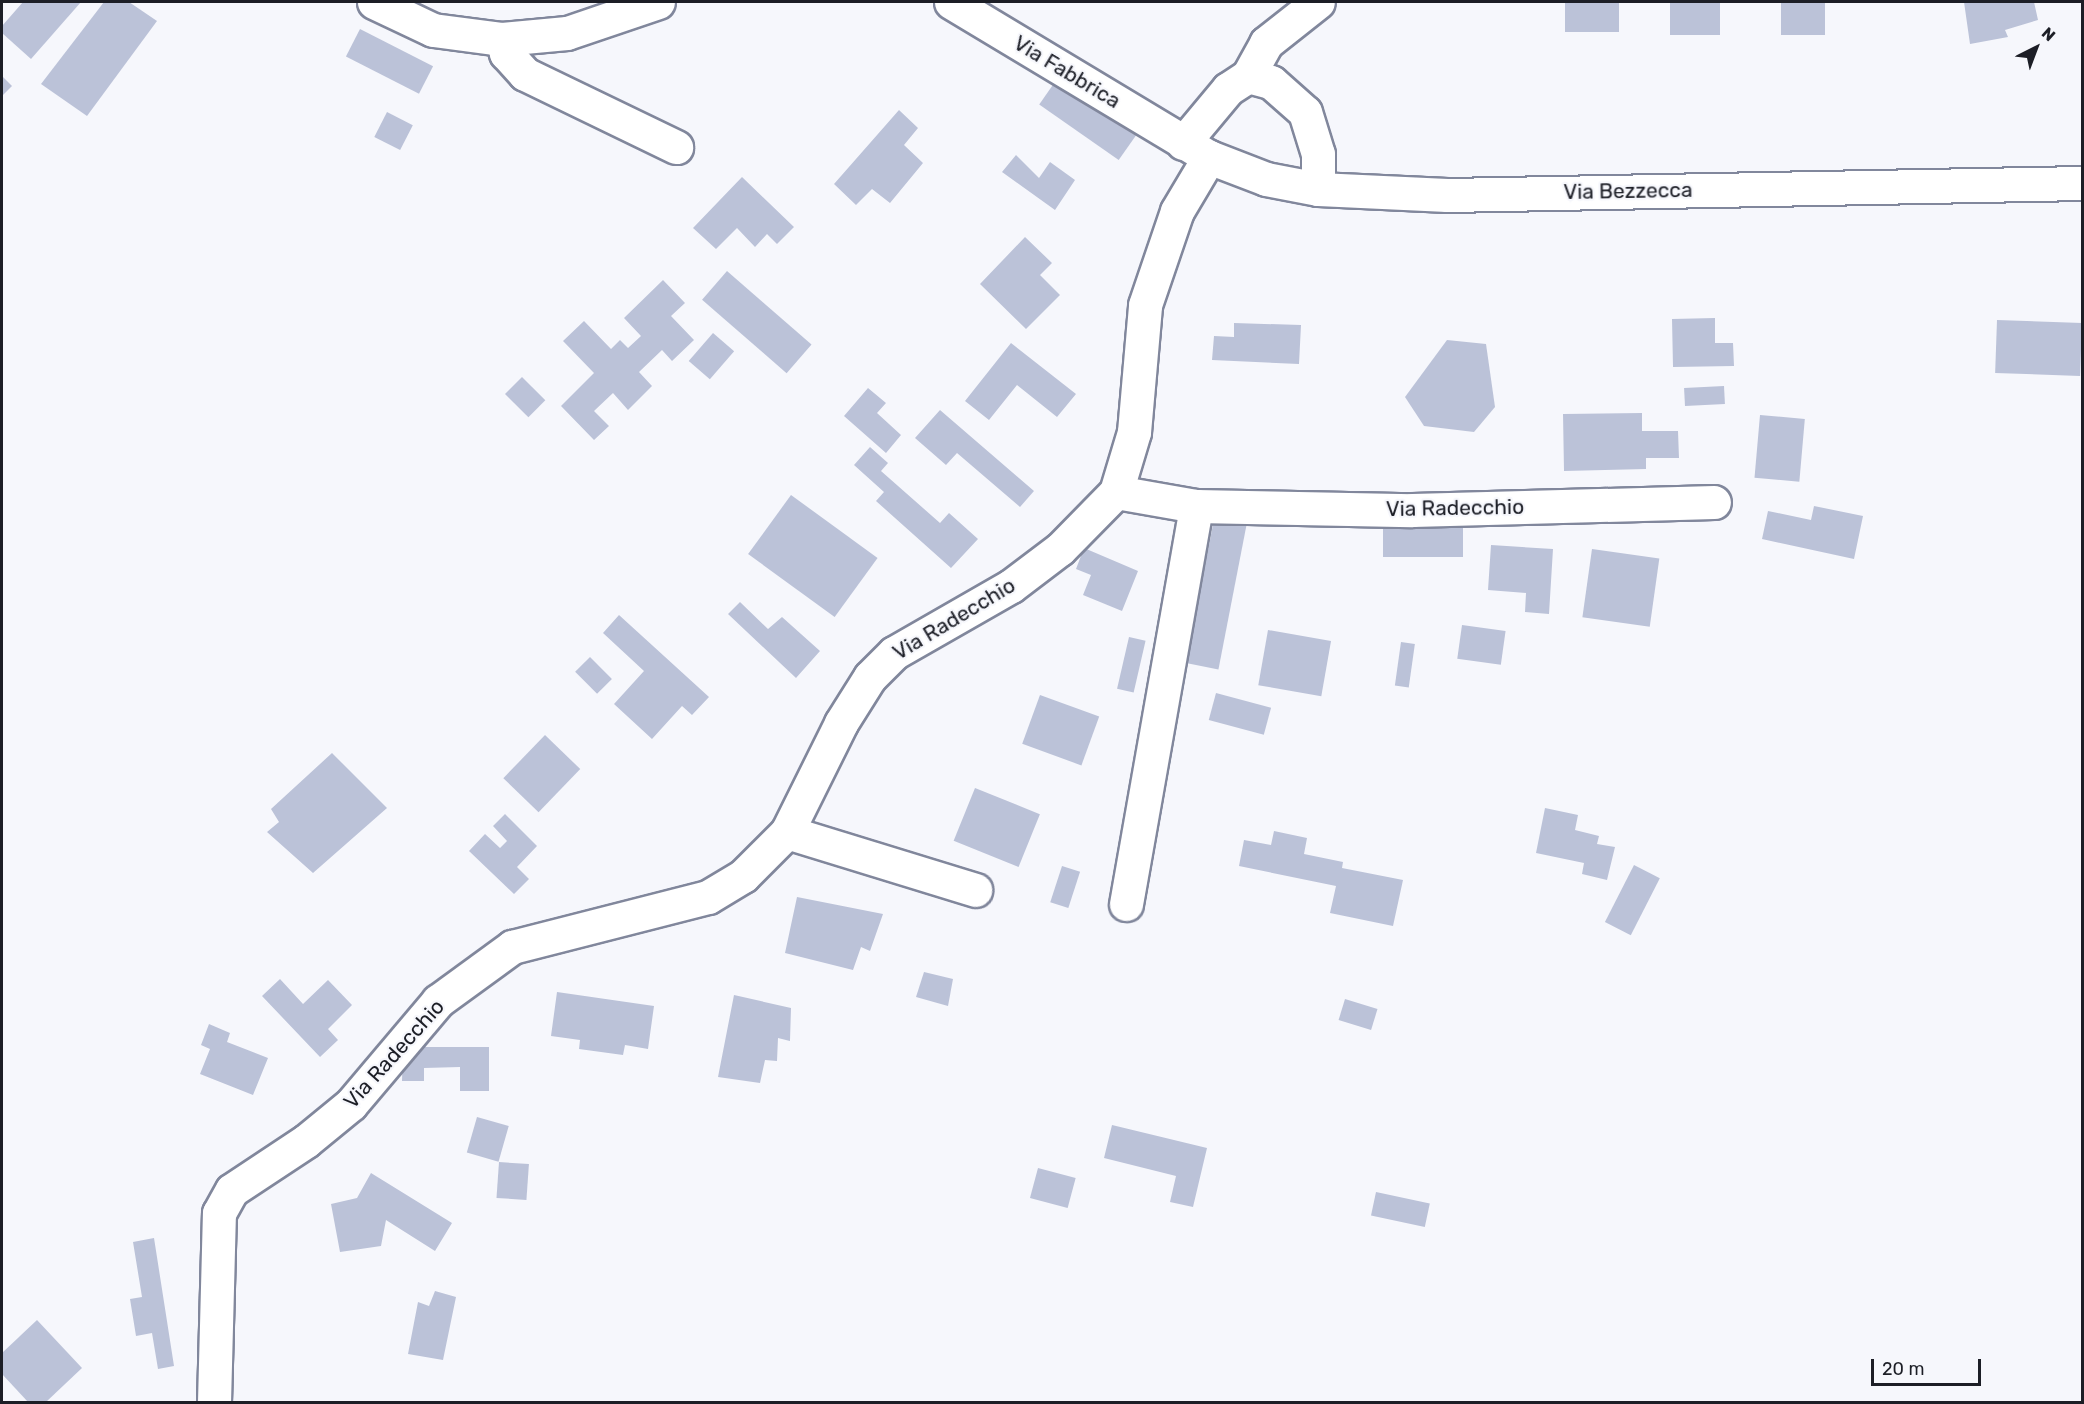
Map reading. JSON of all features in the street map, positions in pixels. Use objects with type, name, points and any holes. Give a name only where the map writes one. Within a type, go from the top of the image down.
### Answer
[{"type":"street","points":[[374,2],[434,30],[502,39],[567,33],[658,2]]},
{"type":"street","name":"Via Fabbrica","points":[[951,2],[1196,150]]},
{"type":"street","name":"Via Radecchio","points":[[214,1402],[219,1213],[232,1190],[306,1141],[351,1104],[438,1001],[512,947],[708,897],[743,876],[787,832],[841,723],[870,677],[886,661],[1011,586],[1060,549],[1116,492],[1134,432],[1145,305],[1196,150],[1228,89],[1248,76],[1266,43],[1318,2]]},
{"type":"street","points":[[502,39],[506,53],[525,74],[676,147]]},
{"type":"street","points":[[1248,76],[1271,82],[1305,112],[1318,154],[1318,189]]},
{"type":"street","name":"Via Bezzecca","points":[[1196,150],[1266,179],[1318,189],[1448,195],[2082,183]]},
{"type":"street","name":"Via Radecchio","points":[[1116,492],[1196,506],[1412,510],[1714,502]]},
{"type":"street","points":[[1126,904],[1196,506]]},
{"type":"street","points":[[787,832],[975,890]]},
{"type":"building","points":[[23,2],[81,2],[31,59],[2,33],[2,26]]},
{"type":"building","points":[[104,2],[129,2],[157,21],[87,116],[41,84]]},
{"type":"building","points":[[1565,2],[1619,2],[1619,32],[1565,32]]},
{"type":"building","points":[[1670,2],[1720,2],[1720,35],[1670,35]]},
{"type":"building","points":[[1781,2],[1825,2],[1825,35],[1781,35]]},
{"type":"building","points":[[1964,2],[2034,2],[2038,20],[2005,30],[2008,37],[1970,44]]},
{"type":"building","points":[[360,29],[433,66],[419,94],[346,57]]},
{"type":"building","points":[[2,76],[12,86],[2,96]]},
{"type":"building","points":[[1057,79],[1136,135],[1119,160],[1039,104]]},
{"type":"building","points":[[899,110],[918,128],[904,145],[923,163],[890,203],[872,189],[856,205],[834,184]]},
{"type":"building","points":[[387,112],[413,125],[400,150],[374,137]]},
{"type":"building","points":[[1016,155],[1039,178],[1050,162],[1075,180],[1055,210],[1002,172]]},
{"type":"building","points":[[742,177],[794,227],[777,244],[767,234],[755,247],[737,228],[716,249],[693,228]]},
{"type":"building","points":[[1025,237],[1052,263],[1040,275],[1060,295],[1026,329],[980,284]]},
{"type":"building","points":[[727,271],[812,344],[787,373],[702,300]]},
{"type":"building","points":[[663,280],[685,303],[671,316],[694,340],[672,361],[662,350],[639,372],[652,386],[628,410],[613,393],[594,411],[609,426],[594,440],[561,406],[594,373],[563,341],[584,321],[611,349],[620,340],[628,348],[641,336],[624,318]]},
{"type":"building","points":[[1715,318],[1715,343],[1733,343],[1734,366],[1673,367],[1672,319]]},
{"type":"building","points":[[1997,320],[2082,323],[2080,376],[1995,373]]},
{"type":"building","points":[[1234,323],[1301,325],[1299,364],[1212,360],[1214,336],[1234,337]]},
{"type":"building","points":[[713,333],[734,351],[710,379],[689,361]]},
{"type":"building","points":[[1447,340],[1486,344],[1495,407],[1474,432],[1424,426],[1405,397]]},
{"type":"building","points":[[1011,343],[1076,394],[1057,417],[1017,385],[989,420],[965,401]]},
{"type":"building","points":[[522,377],[545,400],[528,417],[505,394]]},
{"type":"building","points":[[1724,386],[1725,404],[1685,406],[1684,388]]},
{"type":"building","points":[[868,388],[886,403],[877,413],[901,435],[886,453],[844,416]]},
{"type":"building","points":[[940,410],[1034,491],[1020,507],[957,453],[946,465],[915,438]]},
{"type":"building","points":[[1642,413],[1642,431],[1678,431],[1679,458],[1646,458],[1646,469],[1564,471],[1563,414]]},
{"type":"building","points":[[1760,415],[1805,419],[1799,482],[1755,478]]},
{"type":"building","points":[[870,447],[888,463],[881,471],[940,523],[949,513],[978,539],[951,568],[876,501],[884,492],[854,465]]},
{"type":"building","points":[[791,495],[878,558],[835,617],[748,554]]},
{"type":"building","points":[[1814,506],[1863,516],[1854,559],[1762,539],[1768,511],[1811,520]]},
{"type":"building","points":[[1216,509],[1248,515],[1218,669],[1186,663]]},
{"type":"building","points":[[1383,527],[1463,527],[1463,557],[1383,557]]},
{"type":"building","points":[[1491,545],[1553,549],[1549,614],[1525,612],[1526,593],[1488,590]]},
{"type":"building","points":[[1084,548],[1138,571],[1122,611],[1083,595],[1091,575],[1076,569]]},
{"type":"building","points":[[1592,549],[1659,558],[1650,627],[1582,617]]},
{"type":"building","points":[[740,602],[768,629],[782,617],[820,651],[796,678],[728,614]]},
{"type":"building","points":[[619,615],[709,697],[692,715],[682,706],[652,739],[614,704],[644,671],[603,633]]},
{"type":"building","points":[[1462,625],[1506,631],[1501,665],[1457,659]]},
{"type":"building","points":[[1268,630],[1331,641],[1321,696],[1258,685]]},
{"type":"building","points":[[1129,637],[1146,641],[1134,692],[1117,689]]},
{"type":"building","points":[[1401,642],[1415,644],[1409,688],[1395,686]]},
{"type":"building","points":[[590,657],[612,679],[597,694],[575,672]]},
{"type":"building","points":[[1216,693],[1271,708],[1264,735],[1209,720]]},
{"type":"building","points":[[1040,695],[1099,717],[1081,765],[1022,744]]},
{"type":"building","points":[[545,735],[580,769],[539,812],[503,778]]},
{"type":"building","points":[[332,753],[387,808],[313,873],[267,832],[279,822],[271,809]]},
{"type":"building","points":[[975,788],[1040,814],[1019,867],[954,841]]},
{"type":"building","points":[[1545,808],[1578,815],[1575,830],[1599,836],[1597,844],[1615,847],[1607,880],[1582,874],[1584,863],[1536,853]]},
{"type":"building","points":[[505,814],[537,846],[517,867],[529,879],[514,894],[469,851],[485,834],[500,848],[507,841],[493,826]]},
{"type":"building","points":[[1274,831],[1307,838],[1304,854],[1343,862],[1342,868],[1403,880],[1393,926],[1330,913],[1336,886],[1239,866],[1244,840],[1271,845]]},
{"type":"building","points":[[1634,865],[1660,878],[1631,935],[1605,922]]},
{"type":"building","points":[[1062,866],[1080,872],[1068,908],[1050,902]]},
{"type":"building","points":[[797,897],[883,914],[870,951],[861,947],[853,970],[785,953]]},
{"type":"building","points":[[924,972],[953,979],[948,1006],[916,997]]},
{"type":"building","points":[[280,979],[303,1004],[328,980],[352,1005],[328,1029],[338,1040],[320,1057],[262,996]]},
{"type":"building","points":[[557,992],[654,1006],[648,1049],[625,1045],[623,1055],[579,1049],[580,1040],[551,1036]]},
{"type":"building","points":[[734,995],[791,1008],[790,1041],[778,1038],[777,1061],[765,1060],[760,1083],[718,1077]]},
{"type":"building","points":[[1345,999],[1378,1009],[1371,1030],[1339,1020]]},
{"type":"building","points":[[209,1024],[230,1033],[227,1042],[268,1058],[253,1095],[200,1074],[210,1049],[201,1045]]},
{"type":"building","points":[[403,1047],[489,1047],[489,1091],[460,1091],[460,1067],[424,1068],[424,1081],[402,1081]]},
{"type":"building","points":[[477,1117],[509,1126],[499,1162],[467,1153]]},
{"type":"building","points":[[1112,1125],[1207,1148],[1193,1207],[1170,1202],[1176,1176],[1104,1158]]},
{"type":"building","points":[[499,1162],[529,1164],[526,1200],[496,1198]]},
{"type":"building","points":[[1038,1168],[1076,1178],[1068,1208],[1030,1198]]},
{"type":"building","points":[[371,1173],[452,1223],[435,1251],[386,1220],[381,1246],[340,1252],[331,1204],[357,1198]]},
{"type":"building","points":[[1376,1192],[1430,1203],[1425,1227],[1371,1215]]},
{"type":"building","points":[[154,1238],[174,1366],[158,1369],[152,1333],[136,1336],[130,1299],[142,1297],[133,1242]]},
{"type":"building","points":[[435,1291],[456,1297],[443,1360],[408,1354],[418,1302],[429,1306]]},
{"type":"building","points":[[37,1320],[82,1368],[46,1402],[28,1402],[2,1374],[2,1353]]}]
